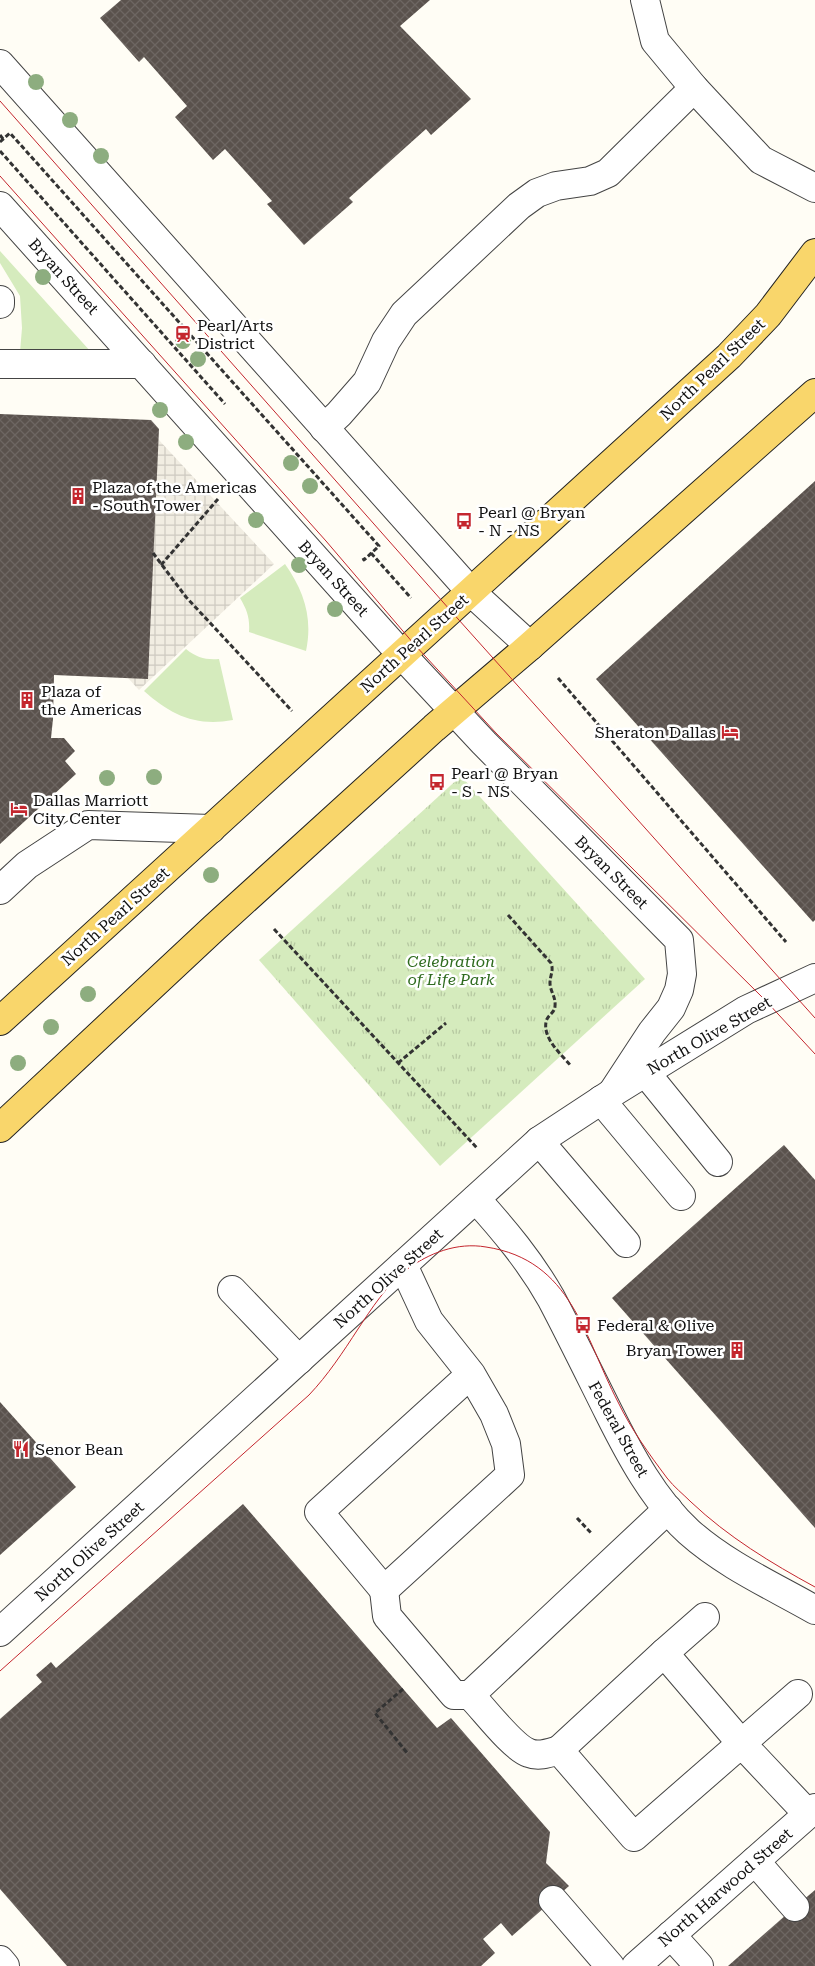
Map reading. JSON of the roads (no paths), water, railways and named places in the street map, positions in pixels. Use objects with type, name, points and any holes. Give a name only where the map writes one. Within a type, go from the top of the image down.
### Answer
[{"type":"main road","name":"North Pearl Street","points":[[0,1021],[729,356],[768,315],[815,252]]},
{"type":"main road","points":[[0,1128],[214,928],[454,710],[530,646],[815,393]]},
{"type":"street","points":[[645,0],[655,41],[694,88],[761,160],[815,188]]},
{"type":"street","points":[[0,64],[470,592],[530,646]]},
{"type":"street","points":[[324,428],[367,382],[386,341],[404,314],[519,206],[537,193],[556,186],[590,181],[608,173],[694,88]]},
{"type":"street","name":"Bryan Street","points":[[0,206],[401,654],[679,940],[682,974],[679,990],[671,1008],[606,1096]]},
{"type":"street","points":[[0,364],[142,364]]},
{"type":"street","points":[[0,890],[27,864],[88,825],[211,829]]},
{"type":"street","name":"North Olive Street","points":[[0,1632],[539,1141],[606,1096],[746,1010],[815,978]]},
{"type":"street","points":[[644,1072],[718,1162]]},
{"type":"street","points":[[606,1096],[681,1196]]},
{"type":"street","points":[[539,1141],[626,1243]]},
{"type":"street","name":"Federal Street","points":[[476,1199],[509,1236],[527,1260],[550,1297],[626,1446],[645,1479],[668,1509],[688,1532],[713,1551],[815,1610]]},
{"type":"street","points":[[384,1590],[510,1475],[506,1444],[494,1414],[471,1374],[429,1322],[403,1265]]},
{"type":"street","points":[[232,1290],[299,1360]]},
{"type":"street","points":[[471,1374],[319,1512],[384,1590],[387,1616],[454,1696],[470,1695],[668,1509]]},
{"type":"street","points":[[470,1695],[519,1748],[530,1754],[544,1754],[559,1750],[664,1653],[705,1618]]},
{"type":"street","points":[[664,1653],[741,1743],[811,1811]]},
{"type":"street","points":[[559,1750],[634,1837],[798,1694]]},
{"type":"street","name":"North Harwood Street","points":[[636,1966],[811,1811]]},
{"type":"street","points":[[755,1861],[795,1907]]},
{"type":"street","points":[[553,1900],[610,1966]]},
{"type":"street","points":[[671,1934],[699,1966]]},
{"type":"street","points":[[0,1960],[5,1966]]},
{"type":"tram line","points":[[0,101],[450,610],[815,1018]]},
{"type":"tram line","points":[[0,176],[326,541],[414,644],[496,733],[766,1001],[815,1054]]},
{"type":"tram line","points":[[0,1671],[309,1395],[335,1363],[380,1298],[399,1276],[415,1264],[434,1254],[464,1246],[486,1247],[515,1255],[538,1268],[557,1285],[572,1305],[629,1422],[647,1451],[670,1481],[705,1515],[735,1538],[782,1569],[815,1587]]},
{"type":"place","name":"Pearl/Arts District","points":[[183,334]]},
{"type":"place","name":"Plaza of the Americas - South Tower","points":[[78,496]]},
{"type":"place","name":"Pearl @ Bryan - N - NS","points":[[464,521]]},
{"type":"place","name":"Plaza of the Americas","points":[[27,700]]},
{"type":"place","name":"Sheraton Dallas","points":[[730,732]]},
{"type":"place","name":"Pearl @ Bryan - S - NS","points":[[437,782]]},
{"type":"place","name":"Dallas Marriott City Center","points":[[19,809]]},
{"type":"place","name":"Federal & Olive","points":[[583,1325]]},
{"type":"place","name":"Bryan Tower","points":[[737,1350]]},
{"type":"place","name":"Senor Bean","points":[[21,1449]]},
{"type":"park label","name":"Celebration of Life Park","points":[[451,970]]}]
